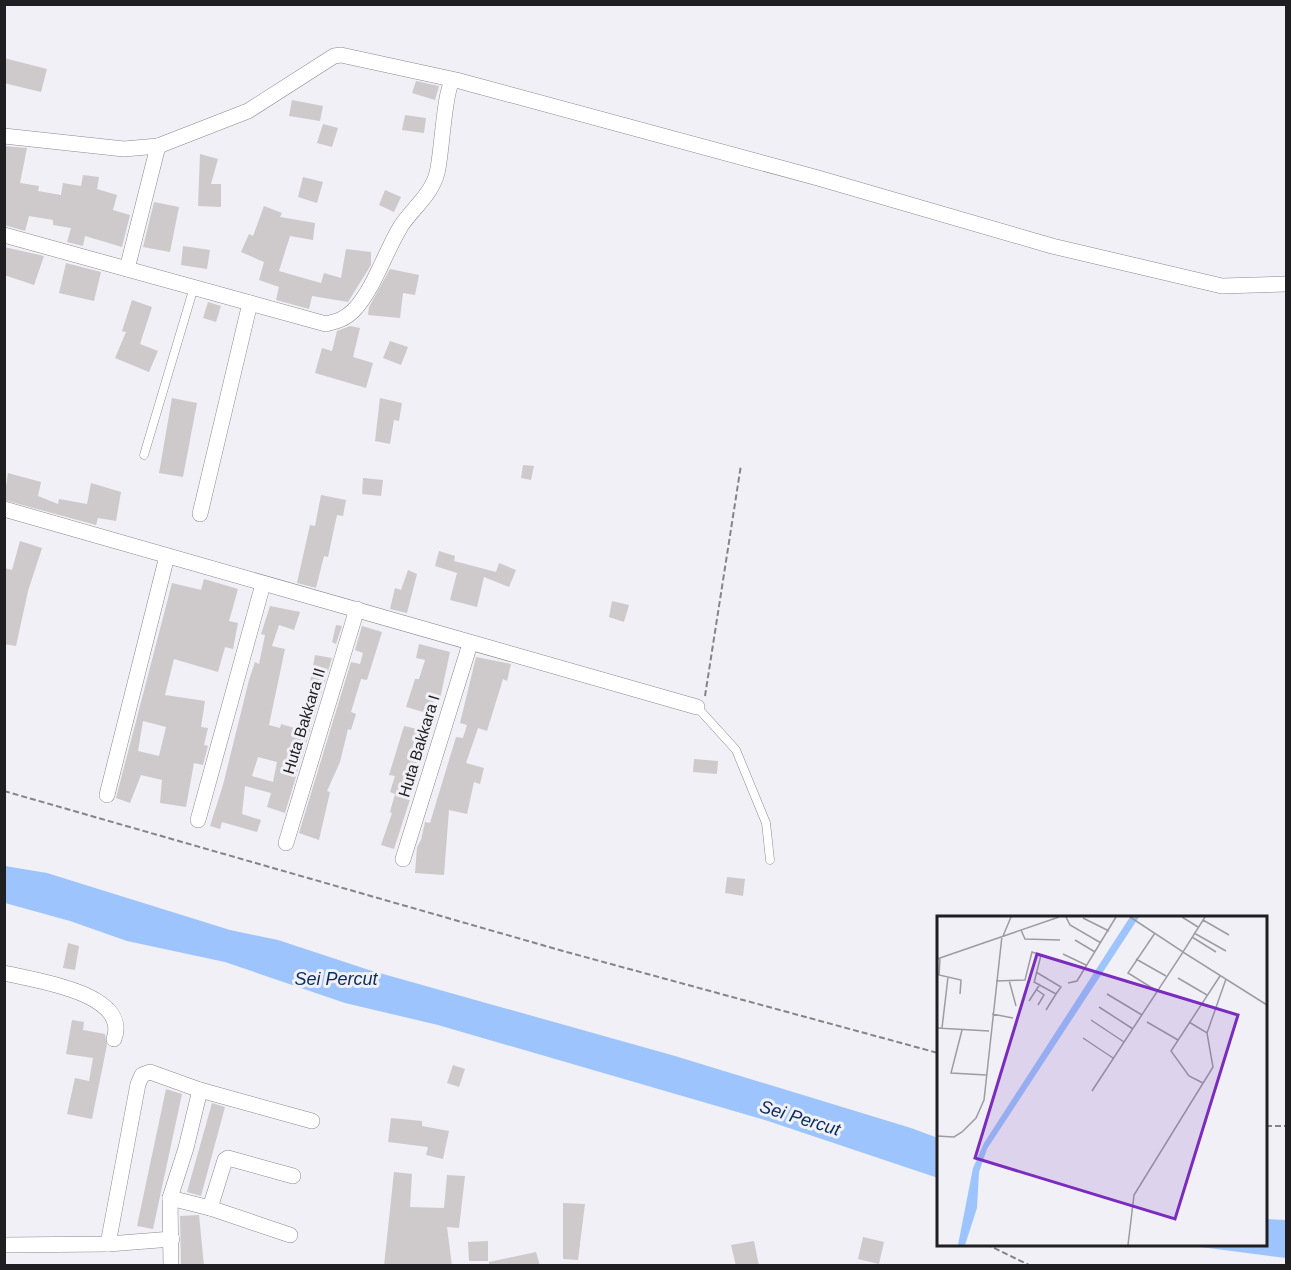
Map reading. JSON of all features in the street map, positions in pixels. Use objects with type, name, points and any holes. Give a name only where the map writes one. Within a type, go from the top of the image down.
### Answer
[{"type":"street","points":[[4,136],[124,149],[158,146],[248,111],[334,56],[341,55],[453,80],[818,178],[1052,246],[1222,286],[1287,284]]},
{"type":"street","points":[[4,235],[326,324],[342,320],[355,309],[402,226],[424,198],[437,176],[445,129],[447,94],[453,80]]},
{"type":"street","points":[[127,268],[158,146]]},
{"type":"street","points":[[200,514],[250,303]]},
{"type":"street","points":[[4,509],[357,609],[470,644],[698,707]]},
{"type":"street","points":[[107,795],[167,556]]},
{"type":"street","points":[[198,820],[263,584]]},
{"type":"street","name":"Huta Bakkara II","points":[[286,843],[357,609]]},
{"type":"street","name":"Huta Bakkara I","points":[[403,859],[470,644]]},
{"type":"street","points":[[4,973],[87,993],[115,1017],[118,1028],[114,1039]]},
{"type":"street","points":[[108,1244],[142,1075],[150,1072],[200,1090],[312,1121]]},
{"type":"street","points":[[171,1266],[170,1198],[186,1148],[200,1090]]},
{"type":"street","points":[[210,1208],[225,1160],[228,1158],[293,1176]]},
{"type":"street","points":[[170,1198],[210,1208],[290,1235]]},
{"type":"street","points":[[4,1245],[108,1244],[172,1239]]},
{"type":"lane","points":[[144,455],[194,287]]},
{"type":"lane","points":[[698,707],[736,750],[766,823],[770,860]]},
{"type":"path","points":[[698,707],[704,699],[711,666],[741,465]]},
{"type":"path","points":[[4,791],[563,951],[937,1052]]},
{"type":"path","points":[[1267,1126],[1287,1126]]},
{"type":"path","points":[[988,1246],[1031,1266]]},
{"type":"water","name":"Sei Percut","points":[[5,866],[47,873],[230,930],[278,940],[369,970],[675,1056],[937,1138],[937,1178],[768,1121],[438,1025],[345,1003],[225,962],[127,941],[70,921],[5,903]]},
{"type":"water","points":[[1267,1219],[1286,1220],[1286,1258],[1193,1246],[1267,1246]]},
{"type":"building","points":[[4,58],[47,69],[41,92],[4,83]]},
{"type":"building","points":[[416,81],[439,86],[435,100],[412,93]]},
{"type":"building","points":[[292,100],[323,106],[320,121],[289,116]]},
{"type":"building","points":[[405,115],[426,118],[424,133],[402,130]]},
{"type":"building","points":[[323,124],[338,128],[332,147],[317,143]]},
{"type":"building","points":[[4,146],[27,148],[20,183],[39,186],[38,191],[61,195],[63,183],[81,186],[83,175],[99,177],[97,189],[117,195],[113,210],[130,215],[122,247],[85,236],[83,246],[67,242],[71,228],[53,225],[53,220],[29,216],[25,231],[4,225]]},
{"type":"building","points":[[200,154],[218,159],[211,184],[221,184],[221,207],[198,206]]},
{"type":"building","points":[[303,177],[323,182],[317,203],[298,197]]},
{"type":"building","points":[[385,190],[401,197],[394,212],[379,205]]},
{"type":"building","points":[[154,202],[179,207],[170,252],[143,247]]},
{"type":"building","points":[[264,206],[282,213],[280,217],[315,223],[313,240],[290,236],[279,271],[321,283],[324,273],[341,278],[346,249],[371,252],[371,265],[348,302],[312,296],[309,309],[276,300],[279,287],[259,280],[264,262],[241,252],[249,234],[253,236]]},
{"type":"building","points":[[183,246],[210,250],[207,269],[181,265]]},
{"type":"building","points":[[4,247],[44,256],[34,285],[4,275]]},
{"type":"building","points":[[66,263],[101,272],[94,301],[59,293]]},
{"type":"building","points":[[390,269],[419,275],[415,295],[403,293],[400,318],[368,315],[369,307]]},
{"type":"building","points":[[132,300],[152,307],[140,344],[158,351],[149,372],[115,358],[126,332],[122,331]]},
{"type":"building","points":[[208,302],[221,306],[216,322],[203,318]]},
{"type":"building","points":[[350,326],[360,328],[353,357],[373,363],[366,388],[315,373],[322,348],[332,351],[337,331]]},
{"type":"building","points":[[390,341],[408,347],[401,365],[383,358]]},
{"type":"building","points":[[172,398],[197,403],[183,477],[159,473]]},
{"type":"building","points":[[380,398],[402,403],[399,421],[394,420],[390,444],[375,441]]},
{"type":"building","points":[[523,465],[534,466],[531,480],[521,478]]},
{"type":"building","points":[[8,473],[41,482],[38,496],[58,504],[59,499],[87,504],[91,483],[121,492],[116,521],[98,518],[96,525],[4,500]]},
{"type":"building","points":[[363,478],[383,480],[381,496],[362,494]]},
{"type":"building","points":[[321,495],[346,500],[343,516],[337,515],[328,557],[324,556],[316,588],[297,583],[310,525],[315,526]]},
{"type":"building","points":[[20,541],[42,548],[28,591],[16,646],[4,644],[4,568],[12,570]]},
{"type":"building","points":[[439,551],[455,556],[454,561],[496,572],[499,563],[516,570],[509,587],[484,577],[477,607],[450,600],[457,573],[435,566]]},
{"type":"building","points":[[408,570],[417,574],[407,613],[390,609],[395,588],[401,590]]},
{"type":"building","points":[[204,579],[238,589],[229,621],[238,623],[233,649],[225,647],[218,672],[174,659],[165,695],[205,701],[201,727],[208,728],[204,745],[208,746],[203,765],[194,763],[186,807],[160,803],[162,780],[141,775],[130,803],[116,798],[172,583],[201,590]],"holes":[[[143,721],[166,727],[159,756],[138,751]]]},
{"type":"building","points":[[612,601],[629,605],[624,622],[609,617]]},
{"type":"building","points":[[270,606],[300,612],[294,630],[279,625],[272,646],[285,649],[269,725],[280,728],[281,724],[301,730],[315,655],[332,658],[285,813],[267,807],[271,793],[245,786],[242,814],[261,820],[257,832],[222,822],[220,829],[210,826],[223,785],[249,680],[255,662],[259,664],[265,635],[261,634]],"holes":[[[258,757],[277,762],[273,782],[252,776]]]},
{"type":"building","points":[[336,625],[342,626],[336,644],[332,642]]},
{"type":"building","points":[[362,626],[382,632],[367,680],[361,679],[351,712],[356,714],[351,730],[348,729],[340,762],[327,791],[330,792],[319,840],[299,833],[351,662],[360,664],[363,653],[355,650]]},
{"type":"building","points":[[419,644],[450,652],[440,699],[435,697],[430,714],[406,707],[415,679],[419,679],[425,660],[416,658]]},
{"type":"building","points":[[476,657],[511,664],[507,681],[503,679],[487,731],[478,728],[466,763],[484,768],[480,784],[474,782],[467,814],[449,810],[444,875],[415,873],[417,847],[425,822],[430,823],[456,737],[463,738],[467,725],[460,723]]},
{"type":"building","points":[[404,726],[431,732],[429,742],[425,741],[416,781],[394,849],[381,845],[392,813],[390,812],[395,794],[390,792],[395,776],[389,775]]},
{"type":"building","points":[[694,759],[718,761],[717,774],[693,772]]},
{"type":"building","points":[[727,877],[745,879],[743,896],[725,893]]},
{"type":"building","points":[[68,943],[79,946],[75,970],[63,968]]},
{"type":"building","points":[[72,1020],[84,1022],[83,1030],[105,1034],[107,1045],[92,1119],[67,1114],[75,1078],[89,1081],[93,1058],[66,1054]]},
{"type":"building","points":[[453,1065],[465,1069],[459,1087],[447,1083]]},
{"type":"building","points":[[166,1089],[182,1094],[153,1229],[137,1226]]},
{"type":"building","points":[[212,1103],[225,1107],[201,1196],[187,1192]]},
{"type":"building","points":[[391,1118],[422,1121],[422,1126],[449,1131],[443,1159],[426,1155],[428,1147],[388,1142]]},
{"type":"building","points":[[394,1172],[412,1174],[410,1207],[444,1208],[447,1175],[465,1176],[459,1228],[447,1227],[452,1266],[384,1266]]},
{"type":"building","points":[[563,1203],[585,1204],[578,1260],[563,1259]]},
{"type":"building","points":[[199,1215],[204,1266],[181,1266],[180,1216]]},
{"type":"building","points":[[863,1237],[884,1242],[879,1264],[858,1259]]},
{"type":"building","points":[[488,1241],[488,1261],[469,1261],[468,1242]]},
{"type":"building","points":[[754,1241],[759,1266],[736,1266],[731,1245]]},
{"type":"building","points":[[536,1252],[540,1266],[489,1266],[489,1262]]}]
